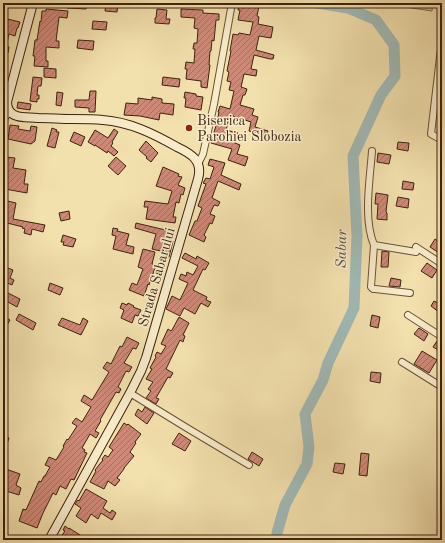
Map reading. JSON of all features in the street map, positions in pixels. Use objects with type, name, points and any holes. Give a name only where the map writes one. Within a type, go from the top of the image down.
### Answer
[{"type":"main road","points":[[33,3],[7,102],[6,113],[21,117],[103,120],[127,124],[148,131],[182,149],[193,156],[198,164]]},
{"type":"main road","name":"Strada Sabarului","points":[[49,540],[141,371],[198,179],[200,170],[198,164]]},
{"type":"street","name":"Strada Sabarului","points":[[198,164],[203,154],[214,104],[232,3]]},
{"type":"street","points":[[442,40],[431,134],[442,140]]},
{"type":"street","points":[[3,125],[6,113]]},
{"type":"street","points":[[372,151],[368,211],[369,225],[374,245],[371,287],[372,289],[410,293]]},
{"type":"street","points":[[374,245],[416,250],[442,264]]},
{"type":"street","points":[[408,315],[442,337]]},
{"type":"street","points":[[402,362],[442,387]]},
{"type":"street","points":[[130,393],[249,465]]},
{"type":"green space","points":[[378,3],[433,3],[432,11]]},
{"type":"building","points":[[67,3],[87,3],[86,9],[67,8]]},
{"type":"building","points":[[106,3],[118,4],[117,12],[105,11]]},
{"type":"building","points":[[239,3],[256,3],[255,5],[259,6],[257,16],[259,17],[258,24],[273,27],[271,38],[259,36],[256,50],[274,55],[273,59],[254,55],[251,69],[257,70],[256,76],[244,74],[241,87],[247,89],[245,95],[243,95],[240,105],[254,109],[252,115],[258,117],[255,127],[268,131],[266,136],[249,131],[251,122],[230,115],[226,130],[238,133],[235,143],[240,145],[237,154],[248,157],[245,166],[228,160],[232,149],[211,143],[220,106],[230,109],[234,91],[229,90],[231,82],[227,81],[229,72],[227,71],[233,34],[238,35],[239,33],[250,35],[253,22],[238,20],[240,10],[238,10]]},
{"type":"building","points":[[46,9],[68,11],[67,18],[59,17],[56,41],[59,41],[59,48],[46,47],[46,61],[48,61],[48,67],[34,66],[35,56],[33,56],[35,40],[37,40],[42,11],[46,11]]},
{"type":"building","points":[[157,9],[167,10],[166,19],[170,19],[169,24],[155,23]]},
{"type":"building","points":[[181,9],[203,10],[203,13],[219,14],[219,20],[216,20],[214,41],[212,40],[210,51],[207,88],[201,87],[201,81],[186,79],[186,62],[194,63],[195,49],[193,49],[194,43],[197,43],[198,29],[194,28],[195,18],[181,17]]},
{"type":"building","points":[[3,18],[20,22],[15,36],[9,34],[6,47],[9,47],[8,53],[3,52]]},
{"type":"building","points":[[93,21],[107,22],[106,30],[92,29]]},
{"type":"building","points":[[78,40],[94,41],[93,50],[77,48]]},
{"type":"building","points":[[44,68],[56,69],[56,78],[44,77]]},
{"type":"building","points":[[33,77],[42,78],[41,86],[38,86],[37,95],[39,95],[39,99],[37,99],[37,102],[30,101]]},
{"type":"building","points":[[163,77],[180,79],[179,87],[162,85]]},
{"type":"building","points":[[90,91],[96,91],[95,112],[89,112],[89,108],[75,107],[75,100],[89,100]]},
{"type":"building","points":[[57,92],[63,93],[61,106],[56,105]]},
{"type":"building","points":[[185,92],[203,97],[201,110],[185,107]]},
{"type":"building","points":[[152,97],[162,99],[162,103],[174,104],[173,115],[160,113],[159,120],[140,116],[124,115],[126,103],[138,104],[138,98],[152,100]]},
{"type":"building","points":[[18,102],[31,104],[30,110],[17,108]]},
{"type":"building","points":[[10,125],[19,126],[18,129],[30,131],[31,126],[37,127],[35,141],[31,144],[8,139]]},
{"type":"building","points":[[52,128],[57,130],[56,132],[59,132],[55,148],[47,146]]},
{"type":"building","points":[[114,129],[118,132],[111,146],[118,152],[114,156],[108,151],[107,153],[88,142],[95,130],[108,138]]},
{"type":"building","points":[[74,132],[85,137],[81,146],[70,141]]},
{"type":"building","points":[[146,141],[158,153],[151,162],[139,150]]},
{"type":"building","points":[[398,142],[409,143],[408,151],[397,149]]},
{"type":"building","points":[[378,153],[391,155],[389,164],[377,162]]},
{"type":"building","points":[[5,157],[15,158],[13,168],[26,170],[24,184],[28,184],[27,193],[5,189],[7,174],[5,174]]},
{"type":"building","points":[[116,157],[126,166],[118,175],[108,166]]},
{"type":"building","points":[[210,159],[225,163],[221,175],[241,184],[239,190],[218,181],[212,198],[220,202],[218,206],[214,205],[210,214],[215,216],[212,224],[210,223],[204,235],[206,237],[204,242],[189,235],[202,208],[198,206],[206,184],[203,183],[206,178],[210,179],[214,167],[208,165]]},
{"type":"building","points":[[163,167],[179,174],[178,176],[182,177],[178,185],[185,188],[183,195],[181,194],[179,203],[176,202],[173,217],[176,217],[175,223],[146,219],[148,207],[144,207],[145,201],[168,204],[172,191],[156,186]]},
{"type":"building","points":[[403,181],[414,183],[413,190],[402,189]]},
{"type":"building","points":[[376,193],[388,195],[386,212],[387,220],[377,219],[378,204],[375,204]]},
{"type":"building","points":[[398,197],[409,199],[408,208],[396,206]]},
{"type":"building","points":[[3,200],[16,203],[13,219],[45,225],[43,232],[32,229],[31,235],[24,233],[25,229],[22,228],[23,227],[3,222]]},
{"type":"building","points":[[69,211],[70,219],[61,221],[59,213]]},
{"type":"building","points":[[136,223],[174,232],[171,240],[173,241],[169,257],[164,256],[165,252],[152,249],[156,234],[135,228]]},
{"type":"building","points":[[113,228],[118,229],[117,231],[129,234],[126,245],[134,247],[133,254],[113,249],[116,236],[112,235]]},
{"type":"building","points":[[63,235],[76,239],[73,247],[63,245],[64,242],[61,242]]},
{"type":"building","points":[[435,239],[442,244],[442,255],[430,247]]},
{"type":"building","points":[[143,249],[155,252],[152,264],[156,265],[144,296],[129,290],[132,283],[137,285],[143,269],[138,267]]},
{"type":"building","points":[[382,251],[389,252],[388,267],[381,267]]},
{"type":"building","points":[[185,253],[196,259],[197,256],[209,263],[205,270],[203,269],[193,290],[207,297],[206,300],[211,302],[208,307],[201,303],[195,314],[184,308],[180,316],[166,309],[172,296],[180,300],[188,283],[179,279],[181,274],[186,276],[187,272],[193,275],[198,266],[182,258]]},
{"type":"building","points":[[427,263],[437,270],[432,278],[421,271]]},
{"type":"building","points":[[3,266],[13,270],[10,278],[14,280],[12,285],[3,281]]},
{"type":"building","points":[[391,278],[401,280],[400,287],[389,286]]},
{"type":"building","points":[[50,283],[63,288],[60,295],[48,290]]},
{"type":"building","points":[[3,292],[20,299],[17,307],[8,302],[3,311]]},
{"type":"building","points":[[434,301],[442,305],[442,310],[440,313],[431,306]]},
{"type":"building","points":[[122,303],[127,305],[128,303],[141,310],[138,316],[135,315],[132,323],[121,318],[124,310],[120,308]]},
{"type":"building","points":[[19,314],[36,323],[33,330],[16,320]]},
{"type":"building","points":[[372,315],[380,317],[378,328],[370,326]]},
{"type":"building","points":[[3,316],[10,320],[3,332]]},
{"type":"building","points":[[179,317],[189,323],[183,335],[185,336],[183,342],[180,340],[166,369],[173,373],[170,378],[168,377],[156,398],[159,399],[156,404],[146,398],[151,391],[148,389],[153,382],[146,379],[152,369],[150,368],[157,352],[161,354],[166,346],[161,344],[168,329],[171,331],[172,330]]},
{"type":"building","points":[[62,318],[80,325],[83,318],[88,321],[81,335],[58,325]]},
{"type":"building","points":[[419,328],[428,334],[424,341],[414,334]]},
{"type":"building","points":[[127,337],[139,343],[136,349],[133,348],[124,363],[132,367],[129,372],[126,371],[118,387],[121,389],[119,393],[116,392],[100,420],[101,421],[95,431],[99,433],[96,438],[90,434],[82,448],[85,450],[84,452],[87,453],[74,480],[71,479],[66,489],[60,486],[56,495],[53,493],[37,528],[19,521],[23,509],[26,510],[39,481],[41,482],[50,467],[45,465],[49,457],[56,460],[67,439],[68,440],[77,426],[72,423],[76,418],[82,422],[91,407],[81,401],[84,395],[92,400],[109,372],[103,368],[107,362],[111,364],[120,346],[122,347]]},
{"type":"building","points":[[437,341],[442,344],[442,352],[433,347]]},
{"type":"building","points":[[422,351],[437,360],[429,373],[414,364]]},
{"type":"building","points":[[371,372],[381,373],[380,383],[370,381]]},
{"type":"building","points":[[145,407],[154,413],[147,424],[135,415],[138,409],[142,412]]},
{"type":"building","points":[[124,423],[127,425],[128,424],[141,434],[130,452],[134,456],[117,478],[120,480],[115,486],[108,481],[104,489],[90,482],[96,471],[95,470],[103,460],[102,459],[105,455],[108,457],[113,450],[109,447]]},
{"type":"building","points":[[179,433],[191,441],[185,451],[172,444]]},
{"type":"building","points":[[3,436],[9,438],[4,453],[3,453]]},
{"type":"building","points":[[252,452],[263,459],[259,466],[248,459]]},
{"type":"building","points":[[361,453],[369,454],[367,476],[359,475]]},
{"type":"building","points":[[335,463],[345,464],[343,474],[333,472]]},
{"type":"building","points":[[3,468],[20,474],[16,485],[21,488],[19,495],[3,490],[6,476],[3,474]]},
{"type":"building","points":[[86,489],[107,501],[103,508],[110,513],[112,510],[116,513],[112,520],[101,513],[98,519],[91,514],[86,523],[76,516],[81,508],[75,504],[78,500],[79,501]]},
{"type":"building","points":[[65,526],[88,540],[63,540],[60,538],[65,531],[63,530]]},
{"type":"waterway","name":"Sabar","points":[[277,540],[277,533],[285,505],[307,464],[309,447],[305,414],[323,380],[328,363],[354,308],[357,236],[353,156],[381,95],[395,76],[394,45],[376,20],[348,8],[317,3]]},
{"type":"place","name":"Biserica Parohiei Slobozia","points":[[189,128]]}]
